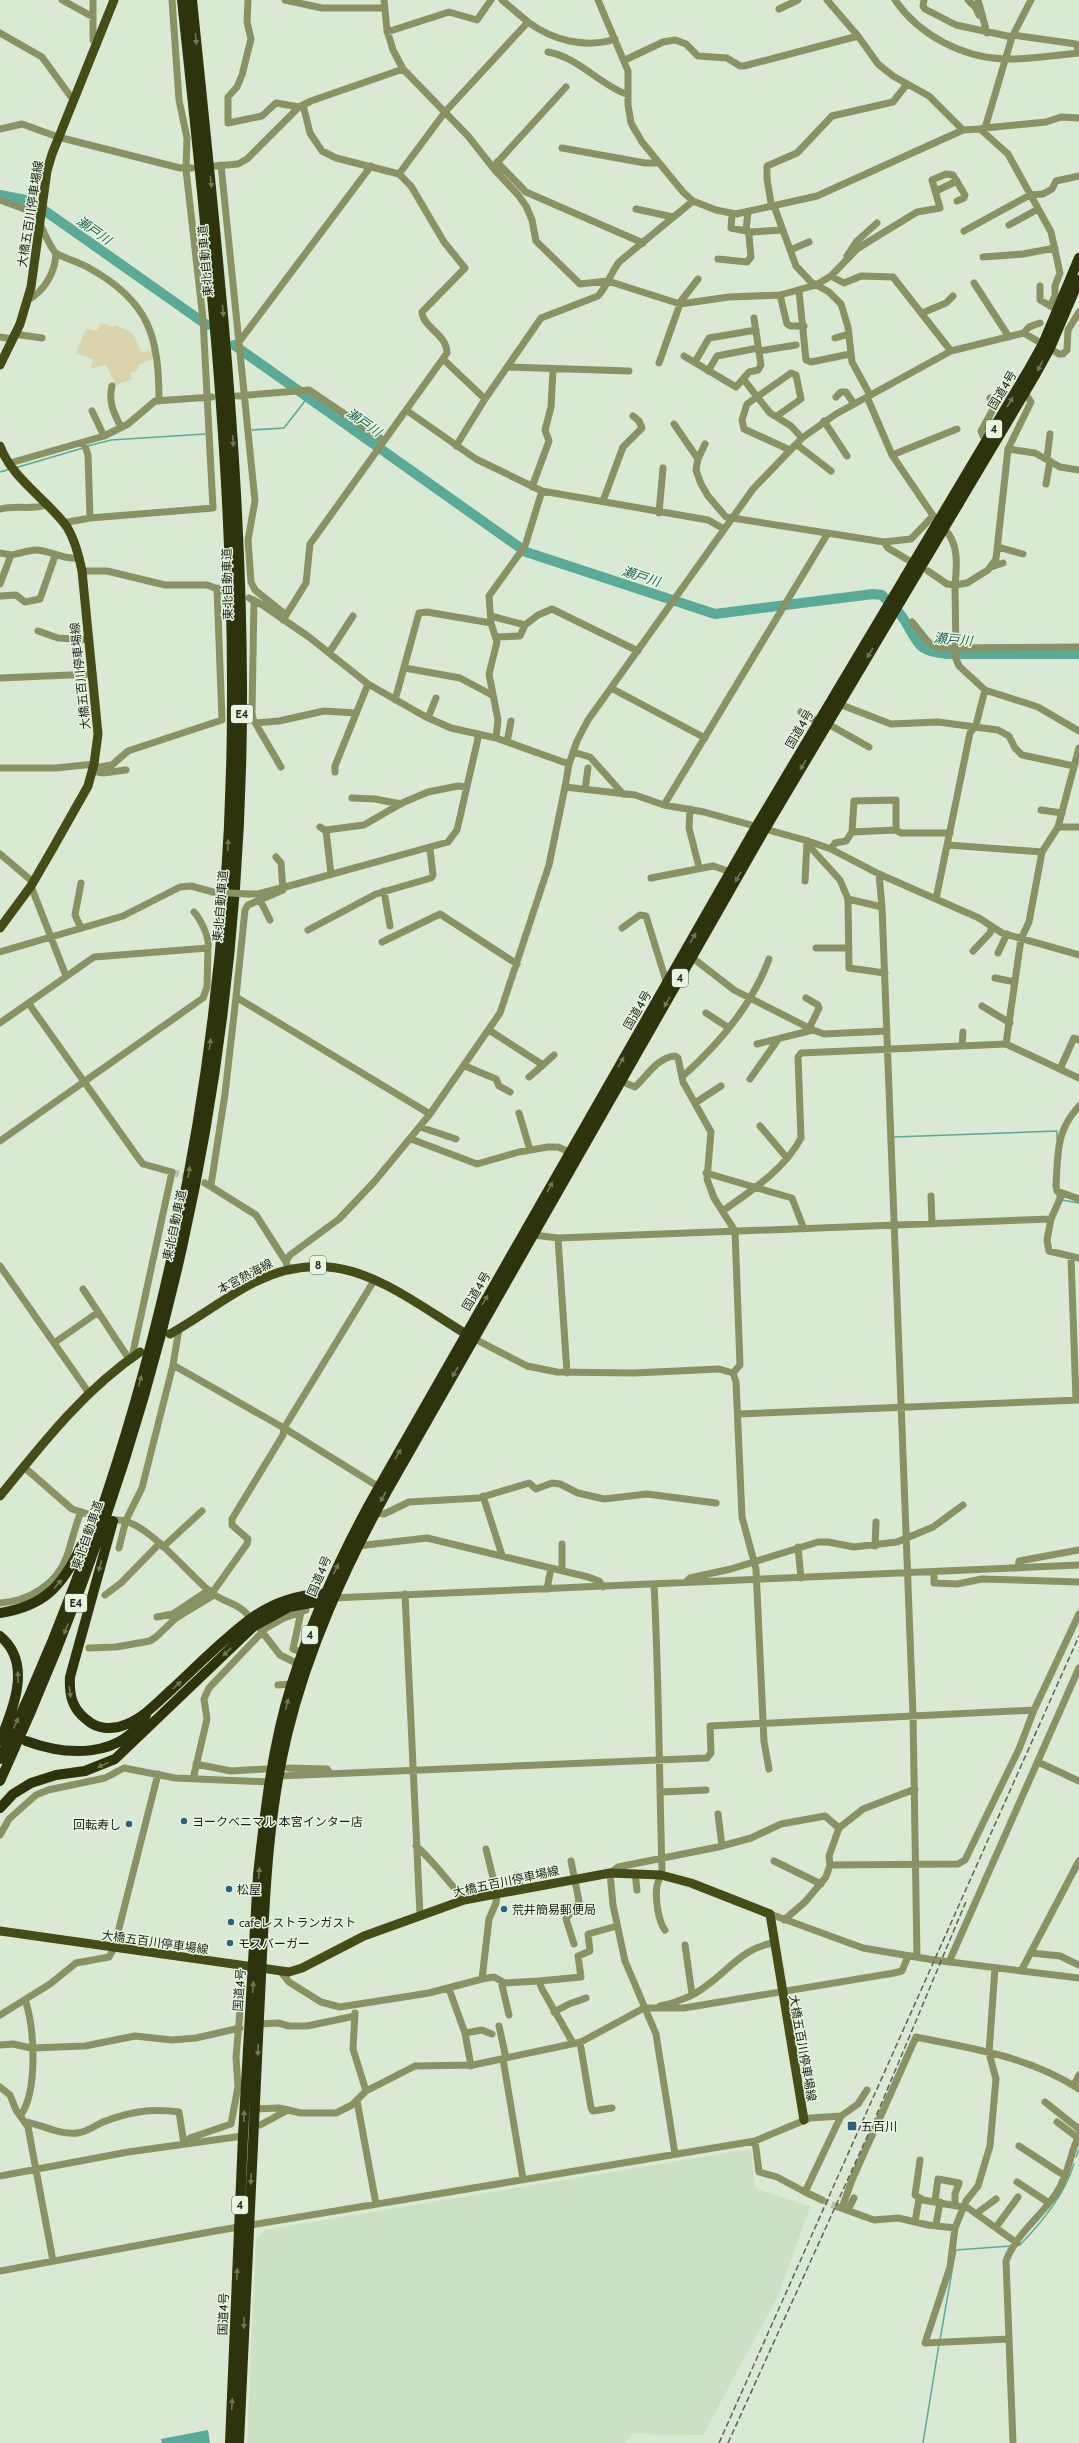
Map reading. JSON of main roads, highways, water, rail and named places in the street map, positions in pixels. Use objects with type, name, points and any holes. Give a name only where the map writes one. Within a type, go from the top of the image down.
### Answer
[{"type":"highway","name":"東北自動車道","points":[[0,1759],[65,1606],[107,1488],[134,1419],[185,1194],[204,1082],[222,935],[232,749],[231,612],[224,456],[213,312],[182,0]]},
{"type":"highway","name":"東北自動車道","points":[[0,1781],[32,1711],[74,1610],[106,1520],[134,1419],[172,1299],[206,1132],[226,996],[238,829],[242,683],[236,485],[217,243],[192,0]]},
{"type":"highway","name":"国道4号","points":[[274,1779],[327,1598],[357,1546],[470,1336],[688,955],[761,828],[900,594],[938,523],[1046,346],[1054,308],[1079,258]]},
{"type":"highway","name":"国道4号","points":[[938,523],[1025,393],[1046,346],[1079,280]]},
{"type":"highway","name":"国道4号","points":[[823,723],[839,704],[886,618]]},
{"type":"highway","name":"国道4号","points":[[617,1080],[667,984],[688,955],[731,872],[761,828]]},
{"type":"highway","name":"国道4号","points":[[230,2443],[259,2024],[258,1875],[292,1684],[298,1664],[348,1545],[379,1487],[470,1336],[534,1235],[574,1154]]},
{"type":"highway","points":[[0,1613],[35,1604],[50,1593],[66,1575],[81,1544],[134,1419]]},
{"type":"highway","points":[[134,1419],[127,1470],[80,1636],[69,1687],[72,1702],[76,1710],[82,1716],[96,1726],[104,1728],[120,1727],[148,1711],[249,1620],[286,1599],[327,1598]]},
{"type":"highway","points":[[0,1808],[13,1794],[31,1783],[56,1775],[96,1768],[115,1759],[254,1626],[289,1607],[327,1598]]},
{"type":"highway","points":[[0,1636],[8,1643],[14,1654],[18,1677],[14,1703],[0,1741]]},
{"type":"highway","points":[[134,1742],[100,1756],[80,1758],[58,1757],[24,1744],[69,1752],[99,1750],[126,1736],[140,1725],[148,1711]]},
{"type":"highway","name":"国道4号","points":[[239,2443],[244,2227],[243,2136],[258,1968]]},
{"type":"main road","name":"大橋五百川停車場線","points":[[0,366],[28,300],[47,171],[58,137],[114,0]]},
{"type":"main road","name":"大橋五百川停車場線","points":[[0,446],[13,467],[63,523],[72,536],[80,558],[98,734],[93,767],[80,801],[32,884],[0,928]]},
{"type":"main road","name":"本宮熱海線","points":[[170,1334],[253,1282],[287,1265],[329,1266],[353,1270],[375,1279],[470,1336]]},
{"type":"main road","points":[[0,1496],[89,1393],[134,1356]]},
{"type":"main road","name":"大橋五百川停車場線","points":[[0,1931],[281,1972],[302,1968],[364,1936],[466,1900],[610,1873],[661,1875],[696,1885],[770,1914],[781,1992],[807,2119]]},
{"type":"water","points":[[208,2430],[210,2443],[162,2443],[161,2439]]},
{"type":"waterway","name":"瀬戸川","points":[[0,195],[31,201],[207,325]]},
{"type":"waterway","name":"瀬戸川","points":[[234,345],[526,552],[715,614],[873,594],[882,595],[903,617],[920,645],[930,651],[947,654],[1079,654]]},
{"type":"waterway","points":[[252,430],[284,428],[308,397]]},
{"type":"waterway","points":[[88,446],[111,440],[205,434]]},
{"type":"waterway","points":[[15,468],[83,448]]},
{"type":"waterway","points":[[0,472],[10,469]]},
{"type":"waterway","points":[[894,1137],[1057,1131],[1057,1140]]},
{"type":"waterway","points":[[1053,1186],[1058,1198]]},
{"type":"waterway","points":[[1062,1200],[1079,1203]]},
{"type":"waterway","points":[[1076,2157],[1079,2150]]},
{"type":"waterway","points":[[1020,2245],[1037,2227],[1059,2197],[1074,2164]]},
{"type":"waterway","points":[[954,2260],[956,2250],[1010,2246]]},
{"type":"waterway","points":[[940,2340],[952,2271]]},
{"type":"waterway","points":[[923,2443],[939,2344]]},
{"type":"tunnel","points":[[172,1172],[205,1183]]},
{"type":"tunnel","points":[[822,2200],[838,2207]]},
{"type":"railway","points":[[719,2443],[1079,1636]]},
{"type":"railway","points":[[728,2443],[872,2126],[967,1899]]},
{"type":"place","name":"ヨークベニマル 本宮インター店","points":[[184,1821]]},
{"type":"place","name":"回転寿し","points":[[129,1824]]},
{"type":"place","name":"松屋","points":[[229,1889]]},
{"type":"place","name":"荒井簡易郵便局","points":[[504,1909]]},
{"type":"place","name":"cafeレストランガスト","points":[[231,1922]]},
{"type":"place","name":"モスバーガー","points":[[230,1943]]},
{"type":"place","name":"五百川","points":[[852,2126]]}]
